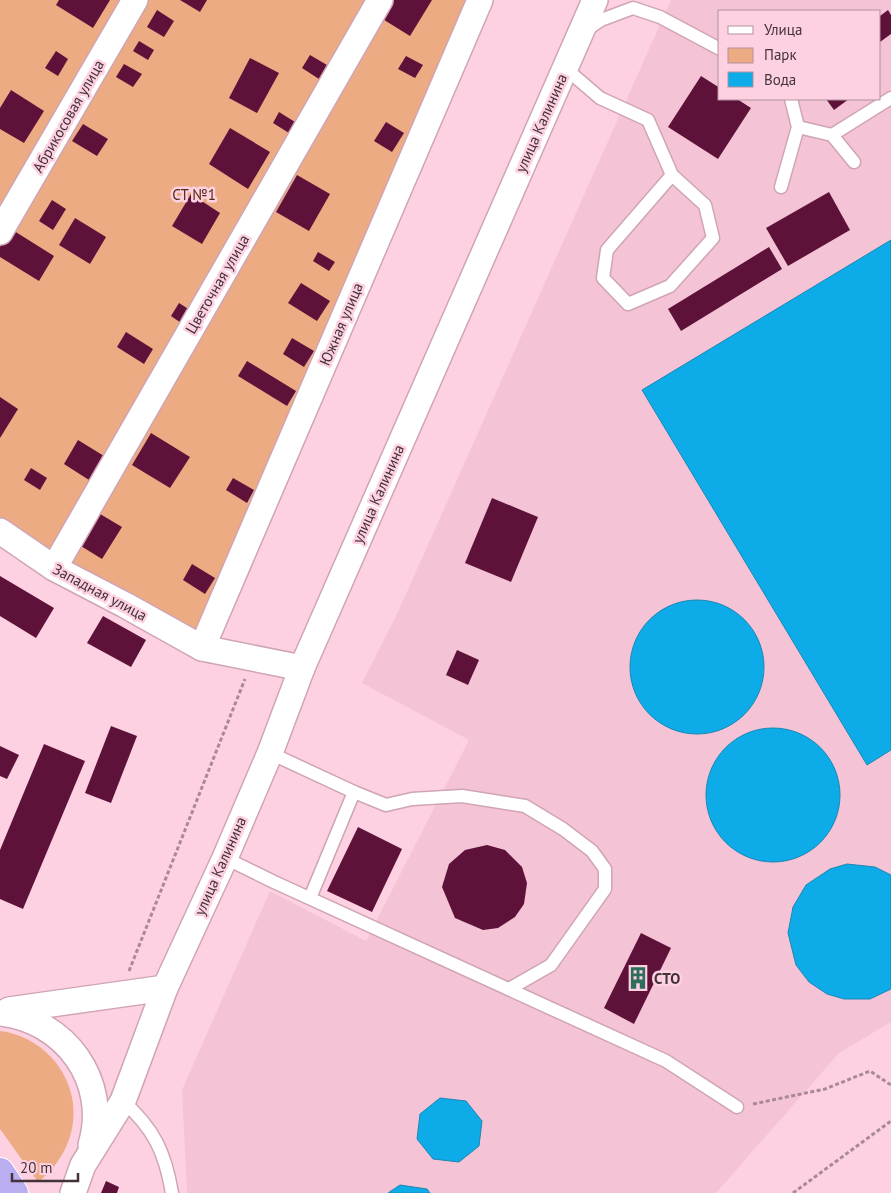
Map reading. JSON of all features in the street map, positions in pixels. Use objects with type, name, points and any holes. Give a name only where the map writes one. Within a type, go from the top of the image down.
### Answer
[{"type":"highway","points":[[0,1172],[14,1193]]},
{"type":"street","name":"Абрикосовая улица","points":[[0,232],[135,0]]},
{"type":"street","name":"Цветочная улица","points":[[54,568],[380,0]]},
{"type":"street","name":"Южная улица","points":[[202,648],[480,0]]},
{"type":"street","name":"улица Калинина","points":[[73,1193],[83,1165],[122,1101],[165,988],[225,858],[270,753],[302,668],[595,0]]},
{"type":"street","name":"Западная улица","points":[[0,531],[54,568],[202,648],[302,668]]},
{"type":"street","points":[[0,1012],[165,988]]},
{"type":"street","points":[[0,1012],[27,1018],[52,1031],[66,1043],[83,1066],[93,1092],[96,1111],[93,1139],[83,1165],[73,1181],[61,1193]]},
{"type":"lane","points":[[580,34],[600,20],[633,8],[660,17],[718,49]]},
{"type":"lane","points":[[565,68],[600,98],[648,120],[672,176],[705,205],[713,238],[670,286],[628,304],[603,278],[607,250],[672,176]]},
{"type":"lane","points":[[832,135],[891,98]]},
{"type":"lane","points":[[781,187],[798,126],[790,100]]},
{"type":"lane","points":[[798,126],[832,135],[854,162]]},
{"type":"lane","points":[[270,753],[386,805],[412,800],[462,796],[525,806],[563,829],[592,851],[605,869],[605,888],[551,965],[509,989]]},
{"type":"lane","points":[[310,898],[354,792]]},
{"type":"lane","points":[[225,858],[666,1061],[737,1107]]},
{"type":"lane","points":[[122,1101],[150,1130],[161,1151],[169,1174],[172,1193]]},
{"type":"path","points":[[127,975],[253,658]]},
{"type":"path","points":[[737,1107],[825,1089],[870,1071],[891,1084]]},
{"type":"path","points":[[793,1193],[891,1121]]},
{"type":"shaded area","points":[[671,0],[891,0],[891,1022],[839,1053],[716,1193],[187,1193],[182,1090],[270,891],[366,941],[469,740],[362,683],[398,612]]},
{"type":"green space","name":"СТ №1","points":[[0,0],[488,0],[369,278],[209,664],[0,546]]},
{"type":"green space","points":[[0,1031],[21,1036],[40,1047],[51,1057],[62,1072],[70,1088],[73,1122],[69,1138],[62,1154],[52,1169],[38,1182],[0,1129]]},
{"type":"water","points":[[891,240],[891,750],[867,765],[642,390]]},
{"type":"water","points":[[697,600],[723,605],[745,619],[759,641],[764,667],[759,693],[745,715],[723,729],[697,734],[671,729],[649,715],[635,693],[630,667],[635,641],[649,619],[671,605]]},
{"type":"water","points":[[773,728],[799,733],[821,747],[835,769],[840,795],[835,821],[821,843],[799,857],[773,862],[747,857],[725,843],[711,821],[706,795],[711,769],[725,747],[747,733]]},
{"type":"water","points":[[847,864],[875,867],[891,875],[891,989],[870,999],[844,999],[827,994],[809,982],[796,965],[788,933],[793,907],[806,885],[830,869]]},
{"type":"water","points":[[440,1098],[466,1101],[482,1121],[479,1146],[459,1162],[433,1159],[417,1139],[420,1114]]},
{"type":"water","points":[[400,1185],[427,1189],[430,1193],[388,1193]]},
{"type":"building","points":[[59,0],[110,0],[93,28],[56,5]]},
{"type":"building","points":[[180,0],[207,0],[200,12]]},
{"type":"building","points":[[392,0],[432,0],[410,36],[381,18]]},
{"type":"building","points":[[157,10],[174,21],[164,37],[147,27]]},
{"type":"building","points":[[888,10],[891,15],[891,34],[881,41],[881,15]]},
{"type":"building","points":[[139,41],[154,50],[148,60],[133,51]]},
{"type":"building","points":[[56,51],[68,59],[58,76],[45,68]]},
{"type":"building","points":[[310,55],[327,65],[319,79],[302,68]]},
{"type":"building","points":[[406,56],[423,65],[415,78],[398,69]]},
{"type":"building","points":[[250,58],[279,73],[257,113],[229,98]]},
{"type":"building","points":[[124,64],[142,74],[133,87],[116,77]]},
{"type":"building","points":[[701,76],[718,87],[718,100],[739,100],[751,108],[718,159],[668,127]]},
{"type":"building","points":[[11,90],[44,111],[24,143],[0,129],[0,108]]},
{"type":"building","points":[[827,100],[848,100],[834,110]]},
{"type":"building","points":[[279,112],[295,122],[289,133],[273,123]]},
{"type":"building","points":[[386,122],[404,133],[392,152],[374,141]]},
{"type":"building","points":[[83,124],[108,139],[97,156],[72,141]]},
{"type":"building","points":[[230,128],[270,152],[248,189],[209,164]]},
{"type":"building","points":[[297,175],[330,194],[309,231],[276,212]]},
{"type":"building","points":[[829,192],[850,230],[788,266],[766,228]]},
{"type":"building","points":[[191,194],[220,213],[202,244],[172,226]]},
{"type":"building","points":[[52,200],[66,209],[53,230],[39,221]]},
{"type":"building","points":[[75,218],[106,237],[90,264],[59,245]]},
{"type":"building","points":[[11,229],[54,256],[39,281],[0,257],[0,247]]},
{"type":"building","points":[[769,247],[782,269],[681,331],[668,309]]},
{"type":"building","points":[[318,252],[335,262],[329,271],[313,261]]},
{"type":"building","points":[[301,283],[330,301],[317,321],[288,303]]},
{"type":"building","points":[[179,303],[193,312],[184,325],[171,316]]},
{"type":"building","points":[[126,332],[153,349],[144,364],[117,347]]},
{"type":"building","points":[[292,338],[314,351],[304,367],[283,354]]},
{"type":"building","points":[[247,361],[296,391],[287,406],[238,376]]},
{"type":"building","points":[[0,397],[18,409],[0,438]]},
{"type":"building","points":[[151,433],[190,457],[170,488],[132,465]]},
{"type":"building","points":[[78,440],[104,456],[89,480],[64,464]]},
{"type":"building","points":[[31,468],[47,478],[40,490],[24,480]]},
{"type":"building","points":[[233,478],[254,490],[247,503],[226,490]]},
{"type":"building","points":[[492,498],[538,517],[511,582],[465,563]]},
{"type":"building","points":[[95,511],[122,527],[102,559],[76,543]]},
{"type":"building","points":[[192,564],[215,578],[205,594],[183,580]]},
{"type":"building","points":[[0,576],[54,608],[36,638],[0,616]]},
{"type":"building","points":[[103,616],[146,640],[131,667],[87,643]]},
{"type":"building","points":[[457,650],[479,660],[468,685],[446,675]]},
{"type":"building","points":[[111,726],[137,736],[111,803],[85,793]]},
{"type":"building","points":[[44,744],[85,761],[23,909],[0,899],[0,850]]},
{"type":"building","points":[[0,746],[19,755],[7,779],[0,776]]},
{"type":"building","points":[[358,827],[402,849],[372,912],[327,891]]},
{"type":"building","points":[[487,845],[505,850],[522,867],[527,883],[524,904],[515,917],[498,928],[483,930],[455,918],[442,887],[449,864],[465,850]]},
{"type":"building","name":"СТО","points":[[641,933],[671,948],[634,1024],[604,1008]]},
{"type":"building","points":[[106,1181],[119,1187],[117,1193],[101,1193]]},
{"type":"place","name":"СТО","points":[[638,978]]}]
